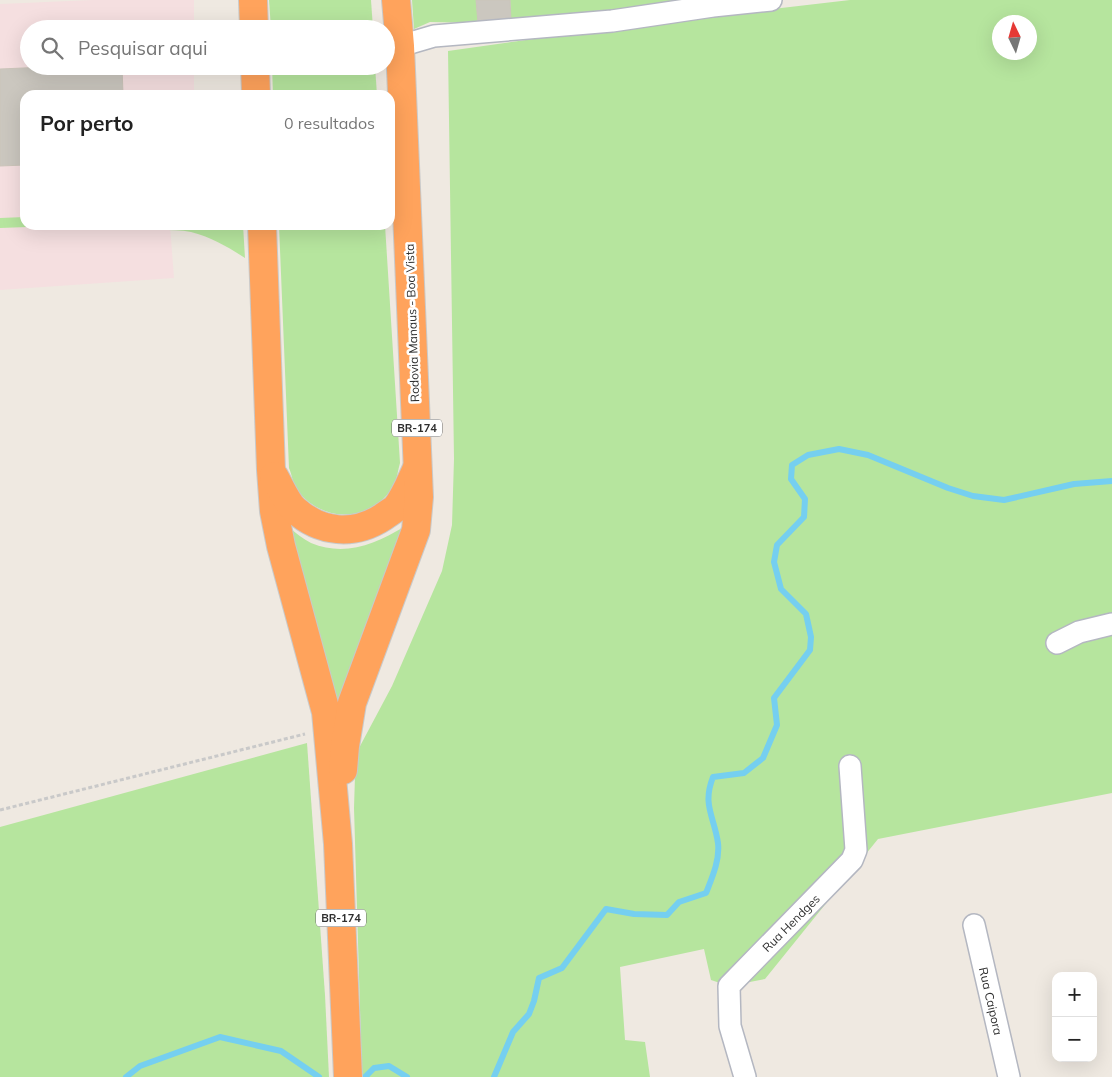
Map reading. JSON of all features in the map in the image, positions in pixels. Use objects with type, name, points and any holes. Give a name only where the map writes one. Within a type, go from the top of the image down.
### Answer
[{"type":"highway","points":[[253,0],[254,20]]},
{"type":"highway","name":"Rodovia Manaus - Boa Vista","points":[[338,844],[345,746],[352,703],[416,530],[419,497],[400,46],[396,0]]},
{"type":"highway","points":[[255,75],[256,90]]},
{"type":"highway","name":"Rodovia Manaus - Boa Vista","points":[[262,230],[270,470],[274,511],[281,546],[326,712],[338,844],[348,1077]]},
{"type":"highway","points":[[270,470],[293,508],[300,513],[314,522],[334,529],[357,529],[377,521],[394,509],[406,493],[418,464]]},
{"type":"street","points":[[400,46],[434,36],[612,21],[713,3],[771,0]]},
{"type":"street","points":[[1057,643],[1078,632],[1112,624]]},
{"type":"street","name":"Rua Hendges","points":[[745,1077],[730,1026],[729,986],[852,860],[856,850],[850,766]]},
{"type":"street","name":"Rua Caipora","points":[[974,925],[1008,1077]]},
{"type":"path","points":[[0,810],[328,729]]},
{"type":"shaded area","points":[[93,0],[194,0],[194,20],[20,20],[20,75],[194,75],[194,90],[20,90],[20,230],[170,230],[174,278],[0,290],[0,4]]},
{"type":"green space","points":[[269,0],[371,0],[372,20],[270,20]]},
{"type":"green space","points":[[412,0],[476,0],[478,23],[430,22],[414,29]]},
{"type":"green space","points":[[510,0],[678,0],[617,12],[511,20]]},
{"type":"green space","points":[[850,0],[1112,0],[1112,793],[878,839],[765,979],[729,986],[711,980],[704,949],[620,967],[625,1040],[645,1042],[650,1077],[362,1077],[354,808],[355,776],[359,748],[392,686],[442,571],[452,525],[454,459],[448,51],[617,27]]},
{"type":"green space","points":[[272,75],[376,75],[377,90],[273,90]]},
{"type":"green space","points":[[20,217],[20,227],[0,228],[0,218]]},
{"type":"green space","points":[[176,230],[243,230],[245,258],[226,246],[187,231]]},
{"type":"green space","points":[[279,230],[385,230],[400,463],[394,485],[385,498],[373,507],[347,514],[333,513],[320,509],[297,490],[289,468]]},
{"type":"green space","points":[[288,527],[311,543],[336,549],[348,549],[382,539],[404,527],[338,714]]},
{"type":"green space","points":[[307,743],[329,1077],[0,1077],[0,827]]},
{"type":"building","points":[[476,0],[510,0],[511,20],[478,23]]},
{"type":"building","points":[[20,68],[20,75],[122,75],[123,90],[20,90],[20,165],[0,166],[0,69]]},
{"type":"waterway","points":[[494,1077],[513,1032],[529,1014],[539,978],[562,968],[606,909],[634,914],[667,915],[679,902],[706,893],[718,856],[718,843],[709,803],[713,777],[744,773],[763,758],[777,725],[774,698],[810,650],[811,637],[806,614],[781,589],[774,562],[777,545],[804,517],[805,499],[791,479],[792,465],[808,455],[839,449],[868,455],[948,488],[973,496],[1004,500],[1074,484],[1112,481]]},
{"type":"waterway","points":[[126,1077],[140,1066],[220,1037],[281,1051],[319,1077]]},
{"type":"waterway","points":[[365,1077],[374,1068],[389,1066],[407,1077]]}]
